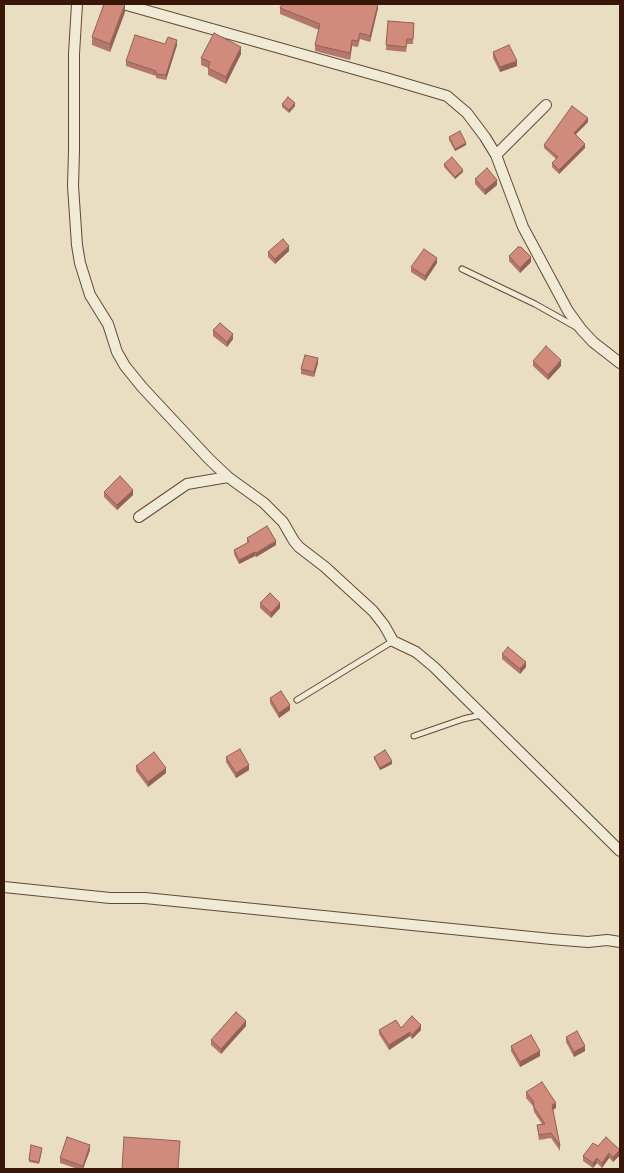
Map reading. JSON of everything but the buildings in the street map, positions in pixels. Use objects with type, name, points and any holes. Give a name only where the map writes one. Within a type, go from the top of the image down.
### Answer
[{"type":"street","points":[[77,4],[74,54],[73,205],[78,254],[84,280],[93,301],[108,324],[117,352],[132,376],[209,459],[228,477],[264,503],[277,515],[299,547],[325,567],[373,611],[393,641],[416,652],[434,667],[522,753],[538,772],[620,851]]},
{"type":"street","points":[[124,4],[447,96],[467,113],[496,155],[523,227],[568,311],[593,342],[620,363]]},
{"type":"street","points":[[496,155],[546,105]]},
{"type":"street","points":[[139,517],[187,484],[228,477]]},
{"type":"street","points":[[4,886],[100,898],[145,898],[551,939],[620,942]]},
{"type":"lane","points":[[462,269],[535,304],[581,329]]},
{"type":"lane","points":[[297,700],[393,641]]},
{"type":"lane","points":[[414,736],[463,719],[481,715]]}]
